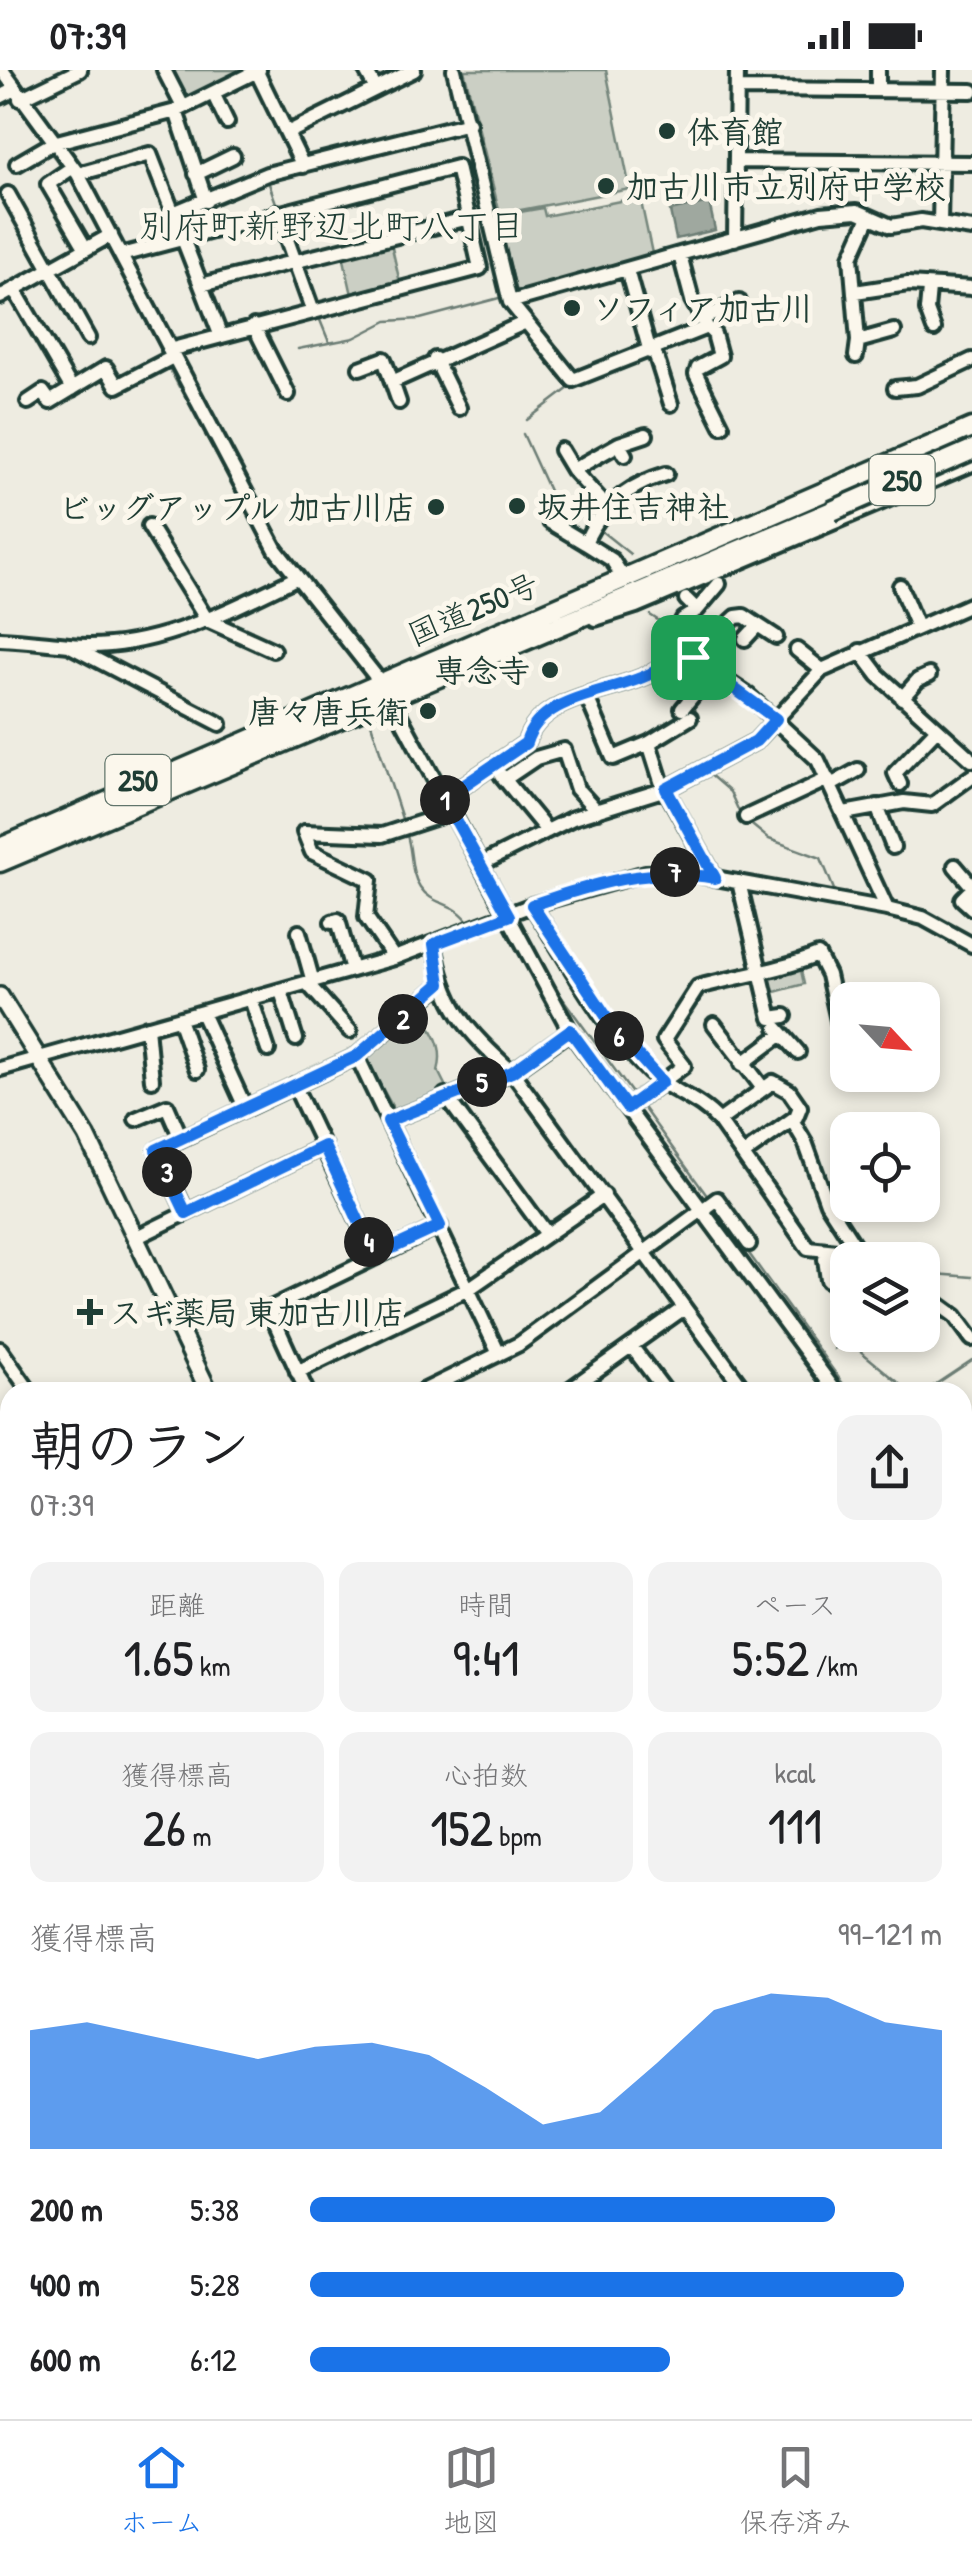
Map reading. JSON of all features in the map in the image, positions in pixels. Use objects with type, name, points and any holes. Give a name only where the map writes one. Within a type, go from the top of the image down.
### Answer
[{"type":"highway","name":"国道250号","points":[[0,848],[972,428]]},
{"type":"highway","name":"国道250号","points":[[0,862],[972,450]]},
{"type":"highway","name":"250","points":[[0,836],[249,734],[278,728]]},
{"type":"main road","points":[[0,996],[87,1136],[204,1382]]},
{"type":"street","points":[[2,70],[76,171],[260,521],[296,578],[391,699],[570,1030],[829,1382]]},
{"type":"street","points":[[0,97],[17,94],[58,74],[80,70]]},
{"type":"street","points":[[164,70],[180,109],[206,201]]},
{"type":"street","points":[[17,164],[53,143],[180,109],[257,70],[303,166]]},
{"type":"street","points":[[366,70],[376,89]]},
{"type":"street","points":[[287,133],[414,70]]},
{"type":"street","points":[[454,70],[510,302],[573,380],[652,351],[733,309]]},
{"type":"street","points":[[735,239],[737,70]]},
{"type":"street","points":[[878,70],[878,90]]},
{"type":"street","points":[[940,224],[944,70]]},
{"type":"street","points":[[737,89],[972,91]]},
{"type":"street","points":[[213,92],[227,122]]},
{"type":"street","points":[[172,212],[267,174],[469,123]]},
{"type":"street","points":[[86,249],[48,184],[76,171],[150,154],[220,334]]},
{"type":"street","points":[[196,174],[232,156]]},
{"type":"street","points":[[736,161],[972,164]]},
{"type":"street","points":[[28,402],[43,392],[50,402],[104,364],[117,386],[171,354],[220,334],[480,268],[458,167],[122,254]]},
{"type":"street","points":[[8,194],[82,316],[88,338]]},
{"type":"street","points":[[277,212],[312,309]]},
{"type":"street","points":[[510,302],[681,258],[821,214],[857,212],[891,226],[921,222],[972,229]]},
{"type":"street","points":[[856,356],[851,257],[868,217]]},
{"type":"street","points":[[201,285],[468,218]]},
{"type":"street","points":[[0,297],[111,235]]},
{"type":"street","points":[[681,258],[692,300],[720,356],[698,368],[696,374],[722,426]]},
{"type":"street","points":[[626,270],[672,405]]},
{"type":"street","points":[[855,292],[908,284],[972,288]]},
{"type":"street","points":[[930,288],[928,310],[934,329]]},
{"type":"street","points":[[14,289],[72,389]]},
{"type":"street","points":[[392,382],[435,359],[483,345],[526,322]]},
{"type":"street","points":[[254,326],[288,394]]},
{"type":"street","points":[[858,340],[894,332]]},
{"type":"street","points":[[360,368],[384,359],[399,402]]},
{"type":"street","points":[[435,359],[459,408]]},
{"type":"street","points":[[896,388],[917,386],[972,360]]},
{"type":"street","points":[[917,386],[920,404]]},
{"type":"street","points":[[573,470],[646,436]]},
{"type":"street","points":[[927,447],[939,478]]},
{"type":"street","points":[[561,450],[573,470],[608,508]]},
{"type":"street","points":[[533,638],[636,606],[972,464]]},
{"type":"street","points":[[586,543],[595,522],[631,486],[644,475],[666,474]]},
{"type":"street","points":[[550,522],[612,560],[624,577]]},
{"type":"street","points":[[149,526],[207,620],[272,650]]},
{"type":"street","points":[[0,639],[70,645],[157,636],[207,620],[296,578]]},
{"type":"street","points":[[718,584],[676,632],[690,652],[776,719],[818,760],[887,910]]},
{"type":"street","points":[[907,593],[917,627]]},
{"type":"street","points":[[686,599],[698,610]]},
{"type":"street","points":[[481,864],[547,831],[666,789],[756,741],[822,670],[972,604]]},
{"type":"street","points":[[444,799],[526,743],[530,728],[549,710],[654,672],[690,652],[736,617],[744,616],[776,637]]},
{"type":"street","points":[[745,638],[757,626]]},
{"type":"street","points":[[70,645],[220,724]]},
{"type":"street","points":[[797,650],[822,670]]},
{"type":"street","points":[[860,652],[865,662],[902,698],[972,760]]},
{"type":"street","points":[[587,697],[613,758],[649,743],[686,714],[713,671]]},
{"type":"street","points":[[902,698],[928,675]]},
{"type":"street","points":[[895,772],[955,720]]},
{"type":"street","points":[[649,743],[666,789],[715,878]]},
{"type":"street","points":[[505,780],[536,758],[564,750],[577,789],[597,811]]},
{"type":"street","points":[[495,767],[547,831]]},
{"type":"street","points":[[746,818],[858,770]]},
{"type":"street","points":[[844,812],[877,806],[932,805],[972,776]]},
{"type":"street","points":[[877,806],[893,847]]},
{"type":"street","points":[[394,958],[366,917],[370,880],[312,852],[304,832],[382,834],[453,812]]},
{"type":"street","points":[[955,866],[972,888],[962,899],[972,908]]},
{"type":"street","points":[[0,1069],[394,958],[532,905],[646,873],[682,872],[887,910],[923,918],[972,944]]},
{"type":"street","points":[[739,882],[772,1018],[798,1052]]},
{"type":"street","points":[[532,905],[616,1031],[662,1082],[705,1104],[745,1152],[808,1248],[830,1252]]},
{"type":"street","points":[[332,922],[338,920],[352,970]]},
{"type":"street","points":[[299,932],[310,982],[350,1031]]},
{"type":"street","points":[[434,944],[440,984],[469,1033],[512,1072],[739,1382]]},
{"type":"street","points":[[627,1108],[684,1066],[658,1035],[698,987],[760,970],[785,968],[818,955],[830,1007]]},
{"type":"street","points":[[186,1213],[156,1150],[357,1056],[440,984]]},
{"type":"street","points":[[281,991],[296,1039]]},
{"type":"street","points":[[251,1000],[268,1050]]},
{"type":"street","points":[[202,1013],[245,1107]]},
{"type":"street","points":[[179,1019],[198,1070]]},
{"type":"street","points":[[714,1024],[762,1087]]},
{"type":"street","points":[[742,1064],[781,1025]]},
{"type":"street","points":[[147,1028],[152,1080]]},
{"type":"street","points":[[388,1121],[445,1095],[512,1072],[570,1030]]},
{"type":"street","points":[[357,1056],[500,1354]]},
{"type":"street","points":[[719,1120],[774,1082],[789,1091],[800,1107],[792,1120],[745,1152]]},
{"type":"street","points":[[294,1085],[375,1256]]},
{"type":"street","points":[[445,1095],[548,1234]]},
{"type":"street","points":[[143,1112],[167,1106],[181,1138]]},
{"type":"street","points":[[792,1120],[806,1142],[826,1203],[852,1242]]},
{"type":"street","points":[[135,1238],[324,1146]]},
{"type":"street","points":[[297,1372],[470,1288],[604,1195]]},
{"type":"street","points":[[443,1382],[500,1354],[718,1200],[748,1244]]},
{"type":"street","points":[[302,1382],[268,1309],[440,1226]]},
{"type":"street","points":[[828,1280],[825,1259],[830,1253]]},
{"type":"street","points":[[940,1305],[955,1316],[972,1339]]},
{"type":"street","points":[[580,1382],[684,1308]]},
{"type":"street","points":[[632,1346],[659,1382]]},
{"type":"street","points":[[0,1349],[6,1367]]},
{"type":"street","points":[[452,1378],[454,1382]]},
{"type":"shaded area","points":[[167,70],[245,70],[186,100]]},
{"type":"shaded area","points":[[464,70],[606,70],[630,189],[500,214]]},
{"type":"shaded area","points":[[640,197],[653,258],[522,292],[516,289],[497,216],[543,208],[545,216]]},
{"type":"shaded area","points":[[709,202],[715,230],[676,239],[670,211]]},
{"type":"shaded area","points":[[391,243],[400,283],[352,295],[343,255]]},
{"type":"shaded area","points":[[800,966],[804,984],[771,993],[765,973]]},
{"type":"shaded area","points":[[417,1012],[436,1039],[440,1054],[438,1071],[447,1089],[396,1113],[366,1059]]},
{"type":"waterway","points":[[81,142],[160,122]]},
{"type":"waterway","points":[[177,133],[196,194]]},
{"type":"waterway","points":[[465,136],[466,155],[471,159]]},
{"type":"waterway","points":[[50,152],[63,169]]},
{"type":"waterway","points":[[70,178],[100,233]]},
{"type":"waterway","points":[[268,181],[276,203]]},
{"type":"waterway","points":[[110,253],[136,301]]},
{"type":"waterway","points":[[298,349],[354,338],[387,321],[420,319],[503,297]]},
{"type":"waterway","points":[[526,310],[544,332]]},
{"type":"waterway","points":[[141,311],[163,354]]},
{"type":"waterway","points":[[320,320],[329,342]]},
{"type":"waterway","points":[[554,344],[560,350]]},
{"type":"waterway","points":[[566,358],[568,362]]},
{"type":"waterway","points":[[168,366],[179,387]]},
{"type":"waterway","points":[[527,420],[569,388]]},
{"type":"waterway","points":[[523,434],[550,493],[589,522]]},
{"type":"waterway","points":[[205,435],[287,578]]},
{"type":"waterway","points":[[600,530],[630,554]]},
{"type":"waterway","points":[[292,584],[354,659]]},
{"type":"waterway","points":[[650,615],[670,628]]},
{"type":"waterway","points":[[368,714],[404,825]]},
{"type":"waterway","points":[[708,773],[730,792],[741,816]]},
{"type":"waterway","points":[[747,821],[769,839],[821,858],[835,892]]},
{"type":"waterway","points":[[406,833],[420,887],[431,898],[458,911],[470,924]]},
{"type":"waterway","points":[[538,929],[552,948]]},
{"type":"waterway","points":[[550,981],[634,1096]]},
{"type":"waterway","points":[[642,1106],[708,1197]]},
{"type":"waterway","points":[[745,1248],[842,1382]]},
{"type":"waterway","points":[[940,1274],[972,1277]]},
{"type":"waterway","points":[[862,1352],[898,1382]]},
{"type":"waterway","points":[[939,1382],[972,1360]]},
{"type":"place","name":"体育館","points":[[667,131]]},
{"type":"place","name":"加古川市立別府中学校","points":[[606,186]]},
{"type":"place","name":"ソフィア加古川","points":[[572,308]]},
{"type":"place","name":"坂井住吉神社","points":[[517,506]]},
{"type":"place","name":"ビッグアップル 加古川店","points":[[436,507]]},
{"type":"place","name":"専念寺","points":[[550,670]]},
{"type":"place","name":"唐々唐兵衛","points":[[428,711]]},
{"type":"place","name":"スギ薬局 東加古川店","points":[[90,1312]]},
{"type":"district","name":"別府町新野辺北町八丁目","points":[[332,225]]},
{"type":"route","points":[[687,648],[693,657],[776,719],[756,741],[666,789],[715,878],[682,872],[646,873],[614,878],[532,905],[616,1031],[648,1071],[662,1082],[627,1108],[570,1030],[512,1072],[445,1095],[388,1121],[440,1226],[375,1256],[324,1146],[186,1213],[156,1150],[376,1044],[440,984],[434,944],[509,916],[444,799],[526,743],[530,728],[549,710],[654,672],[687,648]]}]
